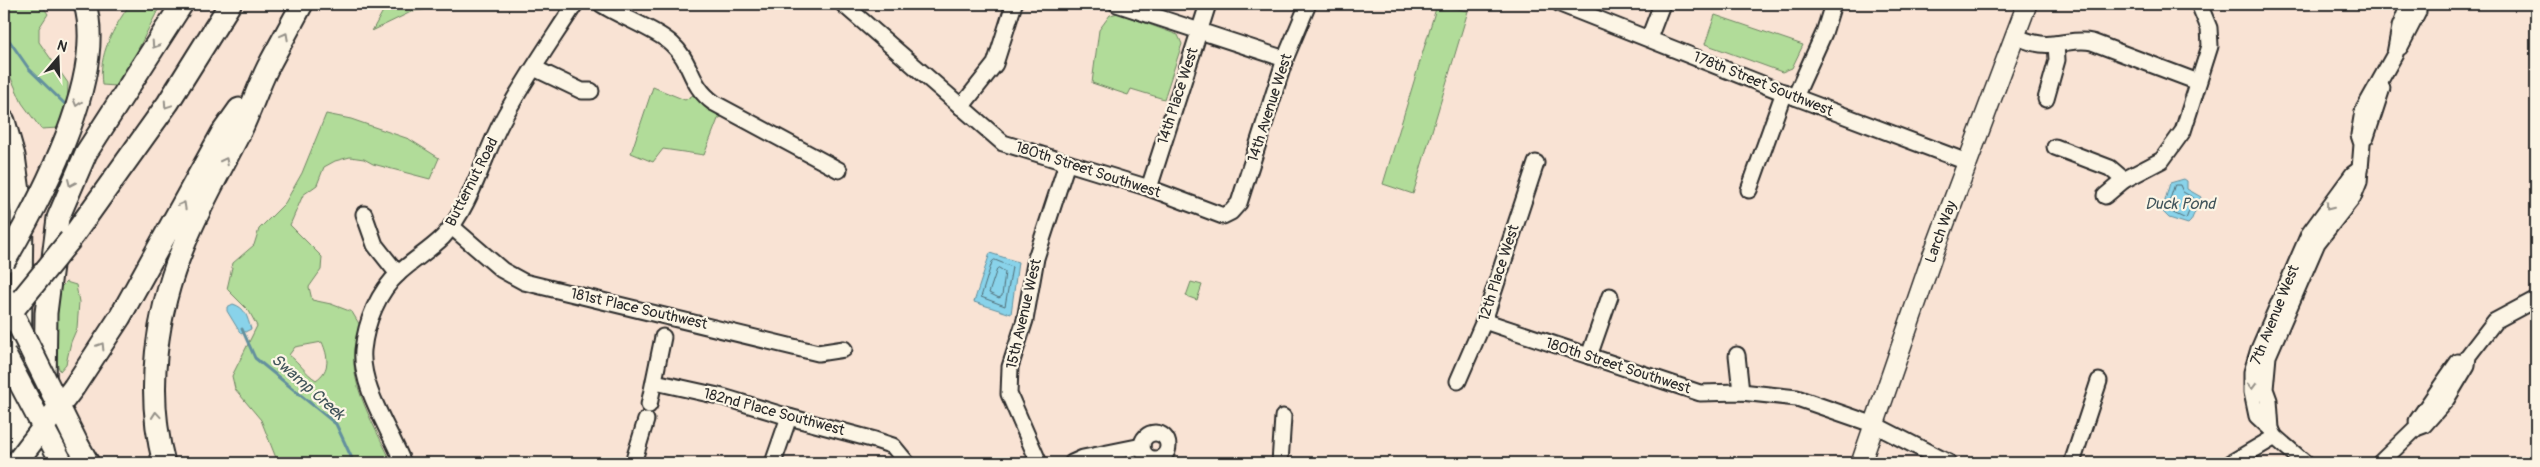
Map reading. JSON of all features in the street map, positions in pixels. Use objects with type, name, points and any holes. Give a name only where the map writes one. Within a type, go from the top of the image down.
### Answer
[{"type":"highway","points":[[4,262],[47,181],[77,104],[89,52],[90,33],[85,4]]},
{"type":"highway","points":[[44,463],[46,313],[58,218],[86,153],[182,4]]},
{"type":"highway","points":[[4,322],[70,240],[168,103],[230,4]]},
{"type":"highway","points":[[164,463],[158,435],[155,373],[162,322],[170,286],[194,222],[242,127],[268,67],[302,4]]},
{"type":"highway","points":[[18,463],[74,386],[120,317],[222,133],[268,67]]},
{"type":"highway","points":[[4,121],[14,156],[22,213],[18,463]]},
{"type":"highway","points":[[4,296],[84,455]]},
{"type":"highway","points":[[4,313],[84,455]]},
{"type":"highway","points":[[4,353],[62,463]]},
{"type":"main road","name":"Larch Way","points":[[1861,463],[1966,162],[2027,4]]},
{"type":"street","name":"Butternut Road","points":[[403,463],[376,405],[362,360],[365,339],[372,314],[385,290],[398,274],[443,237],[459,214],[501,123],[575,4]]},
{"type":"street","points":[[601,4],[671,43],[684,57],[698,90],[714,103],[839,170]]},
{"type":"street","name":"180th Street Southwest","points":[[843,4],[1003,143],[1149,188],[1224,216],[1231,212]]},
{"type":"street","points":[[961,107],[995,64],[1014,4]]},
{"type":"street","points":[[1117,4],[1285,60]]},
{"type":"street","name":"14th Place West","points":[[1149,188],[1208,4]]},
{"type":"street","name":"14th Avenue West","points":[[1231,212],[1238,202],[1285,60],[1308,4]]},
{"type":"street","name":"178th Street Southwest","points":[[1560,4],[1789,95],[1966,162]]},
{"type":"street","points":[[1649,38],[1662,4]]},
{"type":"street","points":[[1749,190],[1789,95],[1824,33],[1833,4]]},
{"type":"street","name":"7th Avenue West","points":[[2305,463],[2257,416],[2252,392],[2252,372],[2259,349],[2309,234],[2353,174],[2360,169],[2362,144],[2359,135],[2363,111],[2372,93],[2381,82],[2394,54],[2400,27],[2409,4]]},
{"type":"street","name":"7th Avenue West","points":[[2394,54],[2404,42],[2418,12],[2418,4]]},
{"type":"street","points":[[2105,196],[2124,180],[2162,160],[2184,131],[2210,46],[2209,28],[2202,9]]},
{"type":"street","points":[[2014,36],[2032,43],[2056,44],[2080,40],[2092,42],[2198,82]]},
{"type":"street","points":[[2046,99],[2057,60],[2056,44]]},
{"type":"street","points":[[534,68],[582,91],[591,91]]},
{"type":"street","points":[[2055,148],[2110,168],[2124,180]]},
{"type":"street","name":"12th Place West","points":[[1458,381],[1484,321],[1536,162]]},
{"type":"street","name":"15th Avenue West","points":[[1039,463],[1009,394],[1010,367],[1025,320],[1036,258],[1067,163]]},
{"type":"street","points":[[364,214],[375,245],[398,274]]},
{"type":"street","name":"181st Place Southwest","points":[[451,226],[502,270],[524,282],[818,353],[844,349]]},
{"type":"street","points":[[1589,356],[1610,296]]},
{"type":"street","points":[[2377,462],[2416,428],[2424,425],[2446,400],[2467,365],[2468,356],[2495,321],[2536,299]]},
{"type":"street","name":"180th Street Southwest","points":[[1484,321],[1700,393],[1741,392],[1796,398],[1875,424],[1950,463]]},
{"type":"street","points":[[633,463],[648,412],[663,338]]},
{"type":"street","points":[[1737,355],[1741,392]]},
{"type":"street","points":[[2072,463],[2099,381]]},
{"type":"street","name":"182nd Place Southwest","points":[[655,382],[724,397],[789,417],[858,434],[893,446],[907,463]]},
{"type":"street","points":[[773,463],[789,417]]},
{"type":"street","points":[[1280,463],[1283,418]]},
{"type":"street","points":[[2232,463],[2273,433]]},
{"type":"street","points":[[1072,463],[1082,458],[1142,446]]},
{"type":"green space","points":[[4,4],[42,5],[48,14],[39,28],[39,42],[68,83],[67,112],[59,128],[41,129],[22,103],[4,62]]},
{"type":"green space","points":[[130,4],[161,4],[126,73],[116,86],[102,85],[102,63],[108,42]]},
{"type":"green space","points":[[387,4],[495,5],[464,5],[413,11],[372,31]]},
{"type":"green space","points":[[1437,5],[1468,11],[1413,194],[1383,184]]},
{"type":"green space","points":[[1118,13],[1178,35],[1182,44],[1164,99],[1131,89],[1128,95],[1092,83],[1099,30],[1110,15]]},
{"type":"green space","points":[[1715,15],[1803,45],[1792,68],[1782,72],[1705,44]]},
{"type":"green space","points":[[653,87],[685,100],[695,94],[726,114],[718,119],[704,155],[663,149],[653,162],[631,153]]},
{"type":"green space","points":[[326,114],[351,119],[409,139],[439,158],[430,179],[373,164],[364,159],[350,157],[335,161],[324,167],[317,185],[303,195],[290,225],[322,257],[321,270],[309,287],[312,300],[331,304],[352,312],[361,327],[354,358],[357,384],[367,412],[392,463],[278,463],[261,420],[235,389],[232,376],[257,326],[249,311],[227,289],[233,263],[254,245],[259,229],[285,203],[302,173]],"holes":[[[322,342],[327,358],[326,367],[321,376],[316,380],[289,355],[295,347]]]},
{"type":"green space","points":[[4,177],[10,233],[4,244]]},
{"type":"green space","points":[[66,282],[76,285],[79,302],[77,328],[71,342],[66,364],[60,371],[55,358],[59,289]]},
{"type":"green space","points":[[1191,282],[1202,285],[1197,300],[1186,296]]},
{"type":"water","name":"Duck Pond","points":[[2184,179],[2187,181],[2187,189],[2201,197],[2188,224],[2169,218],[2162,211],[2170,183]]},
{"type":"water","points":[[990,253],[1018,262],[1011,314],[974,302]]},
{"type":"water","points":[[233,304],[241,308],[247,317],[251,329],[241,334],[227,311],[227,307]]},
{"type":"waterway","name":"Swamp Creek","points":[[4,33],[29,69],[68,107]]},
{"type":"waterway","name":"Swamp Creek","points":[[242,329],[255,358],[336,424],[354,463]]}]
